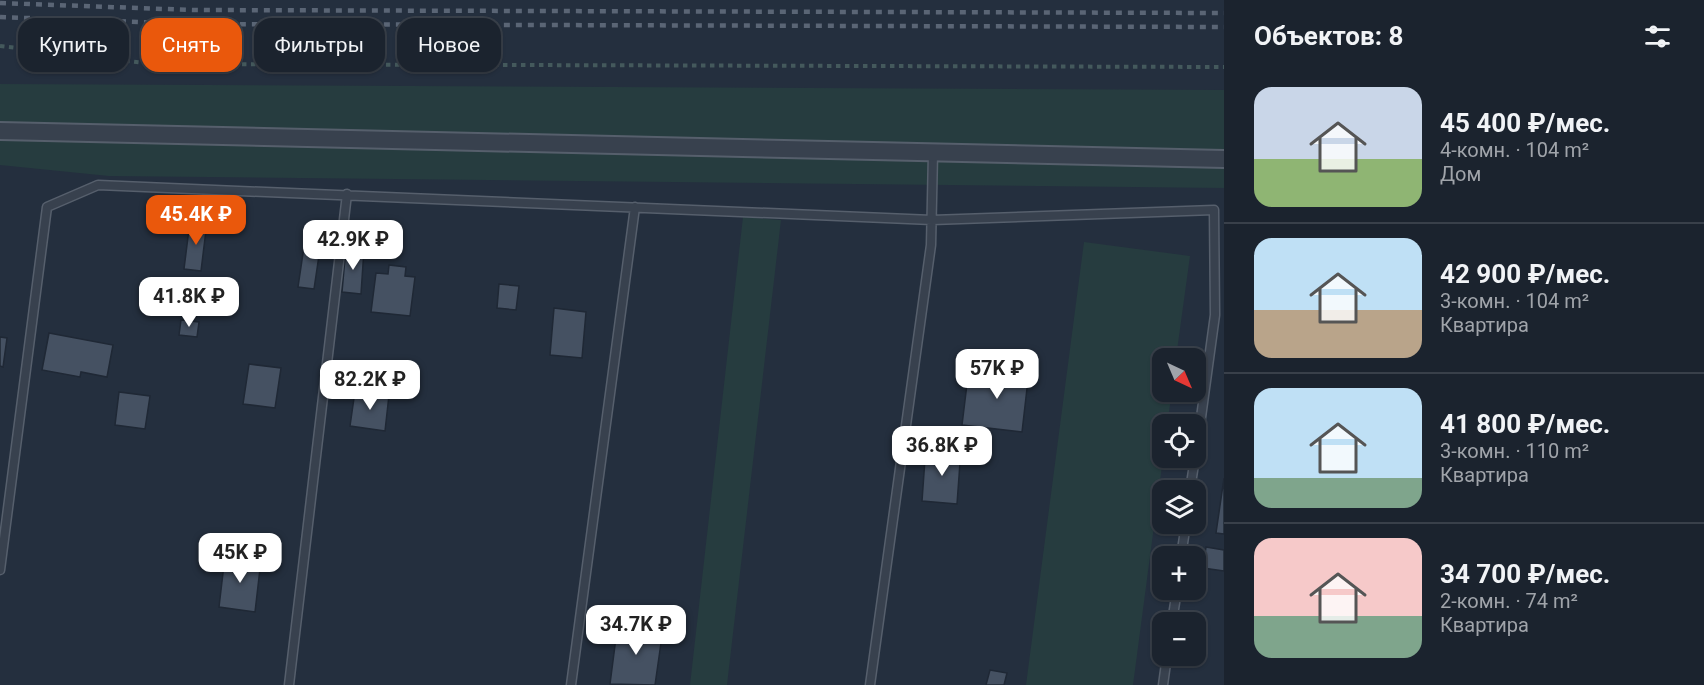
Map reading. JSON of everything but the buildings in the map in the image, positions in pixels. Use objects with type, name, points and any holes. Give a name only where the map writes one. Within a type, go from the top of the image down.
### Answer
[{"type":"street","points":[[0,131],[1224,159]]},
{"type":"lane","points":[[870,685],[931,245],[933,153]]},
{"type":"lane","points":[[0,570],[47,207],[98,185],[932,220],[1214,210],[1215,315],[1201,414]]},
{"type":"lane","points":[[288,685],[347,194]]},
{"type":"lane","points":[[571,685],[635,207]]},
{"type":"lane","points":[[1163,685],[1166,666]]},
{"type":"path","points":[[0,46],[154,64],[1224,67]]},
{"type":"green space","points":[[0,84],[1224,90],[1224,188],[109,176],[0,165]]},
{"type":"green space","points":[[743,217],[781,220],[727,685],[690,685]]},
{"type":"green space","points":[[1084,242],[1190,256],[1177,348],[1152,348],[1152,402],[1170,402],[1169,414],[1152,414],[1152,468],[1162,468],[1160,480],[1152,480],[1153,534],[1133,685],[1026,685]]},
{"type":"railway","points":[[0,3],[192,10],[1224,13]]},
{"type":"railway","points":[[0,17],[192,24],[1224,27]]}]
